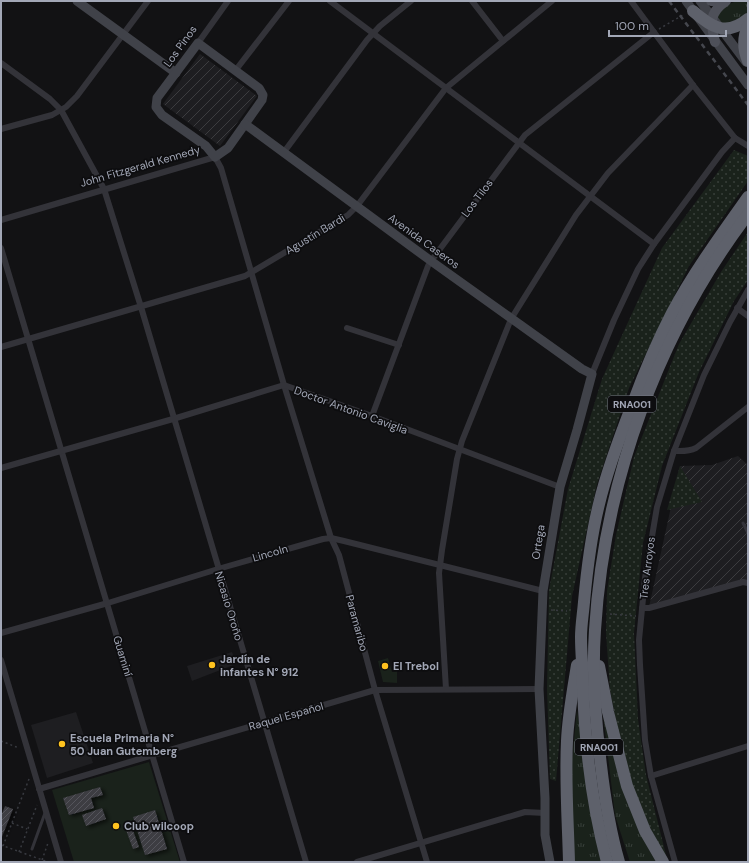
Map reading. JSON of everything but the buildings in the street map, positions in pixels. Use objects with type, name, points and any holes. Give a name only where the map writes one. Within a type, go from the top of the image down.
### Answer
[{"type":"highway","points":[[696,6],[715,24],[732,28],[748,19]]},
{"type":"highway","points":[[748,26],[744,46],[748,61]]},
{"type":"highway","name":"RNA001","points":[[607,862],[596,812],[584,725],[581,636],[591,541],[609,468],[648,365],[672,314],[701,263],[748,197]]},
{"type":"highway","name":"RNA001","points":[[619,862],[606,806],[596,725],[594,679],[594,631],[601,565],[612,506],[621,472],[645,400],[658,368],[688,305],[709,268],[748,214]]},
{"type":"highway","points":[[594,631],[608,712],[627,786],[645,831],[662,862]]},
{"type":"highway","points":[[569,862],[567,741],[569,716],[581,636]]},
{"type":"main road","points":[[711,1],[724,1]]},
{"type":"main road","points":[[715,42],[715,24],[719,6],[724,1]]},
{"type":"street","points":[[77,1],[176,73]]},
{"type":"street","points":[[1,129],[52,115],[69,105],[148,1]]},
{"type":"street","name":"Los Pinos","points":[[215,157],[206,146],[162,115],[156,107],[157,98],[228,1]]},
{"type":"street","points":[[198,43],[236,71],[288,1]]},
{"type":"street","points":[[330,1],[654,244]]},
{"type":"street","points":[[284,152],[373,33],[411,1]]},
{"type":"street","points":[[472,1],[503,41]]},
{"type":"street","name":"Agustín Bardi","points":[[1,348],[251,273],[348,215],[357,206],[446,88],[552,1]]},
{"type":"street","points":[[631,1],[735,138],[748,146]]},
{"type":"street","points":[[686,1],[696,6],[715,42],[748,85]]},
{"type":"street","points":[[715,24],[748,64]]},
{"type":"street","name":"Los Tilos","points":[[372,416],[431,261],[518,143],[531,130],[654,32]]},
{"type":"street","name":"Nicasio Oroño","points":[[1,63],[50,99],[61,110],[104,189],[141,307],[173,419],[306,862]]},
{"type":"street","name":"John Fitzgerald Kennedy","points":[[1,220],[215,157],[228,148],[262,100],[263,95],[259,88],[236,71]]},
{"type":"street","points":[[446,689],[439,573],[460,449],[511,318],[589,196],[608,173],[694,85]]},
{"type":"street","name":"Avenida Caseros","points":[[246,124],[431,261],[582,369],[592,374]]},
{"type":"street","name":"Ortega","points":[[550,862],[545,835],[539,689],[543,591],[560,487],[592,374],[638,269],[654,244],[722,152],[735,138]]},
{"type":"street","name":"Paramaribo","points":[[215,157],[221,168],[284,385],[331,538],[339,555],[375,690],[427,862]]},
{"type":"street","name":"Guaminí","points":[[1,248],[60,451],[108,603],[184,862]]},
{"type":"street","name":"Tres Arroyos","points":[[675,862],[651,776],[645,740],[640,665],[640,640],[648,551],[657,507],[674,451],[704,375],[737,308],[748,290]]},
{"type":"street","points":[[737,308],[748,316]]},
{"type":"street","points":[[347,328],[398,345]]},
{"type":"street","name":"Doctor Antonio Caviglia","points":[[1,468],[173,419],[284,385],[372,416],[560,487]]},
{"type":"street","points":[[674,451],[684,452],[696,448],[748,407]]},
{"type":"street","name":"Lincoln","points":[[1,633],[108,603],[218,568],[312,541],[331,538],[440,564],[543,591]]},
{"type":"street","points":[[642,608],[649,608],[743,582],[748,583]]},
{"type":"street","points":[[1,660],[61,862]]},
{"type":"street","name":"Raquel Español","points":[[40,791],[153,755],[375,690],[539,689]]},
{"type":"street","points":[[651,776],[748,746]]},
{"type":"street","points":[[357,862],[525,812],[545,813]]},
{"type":"lane","points":[[743,523],[748,533]]},
{"type":"lane","points":[[32,850],[46,811]]},
{"type":"path","points":[[654,32],[696,6]]},
{"type":"path","points":[[542,610],[567,611]]},
{"type":"path","points":[[610,614],[642,616]]},
{"type":"path","points":[[1,741],[19,748]]},
{"type":"path","points":[[33,768],[2,846],[48,862]]},
{"type":"path","points":[[19,852],[40,791]]},
{"type":"path","points":[[12,823],[27,829]]},
{"type":"path","points":[[42,860],[52,832]]},
{"type":"shaded area","points":[[200,54],[257,96],[220,146],[163,104]]},
{"type":"shaded area","points":[[738,456],[748,465],[748,581],[649,607],[680,466],[712,465]]},
{"type":"shaded area","name":"Jardín de infantes N° 912","points":[[232,652],[236,664],[192,681],[187,666]]},
{"type":"shaded area","name":"Escuela Primaria N° 50 Juan Gutemberg","points":[[76,712],[93,763],[47,778],[31,725]]},
{"type":"green space","points":[[737,1],[748,1],[748,15],[723,25],[716,16],[724,6]]},
{"type":"green space","points":[[734,150],[748,156],[748,181],[689,266],[629,388],[597,484],[572,596],[556,781],[550,779],[547,689],[549,590],[568,489],[602,379],[662,248]]},
{"type":"green space","points":[[748,232],[748,280],[734,301],[699,372],[662,466],[643,543],[634,633],[638,719],[646,775],[667,859],[657,844],[631,785],[619,737],[610,690],[606,633],[607,591],[616,535],[634,457],[679,344],[721,272]]},
{"type":"green space","points":[[680,466],[702,502],[667,510]]},
{"type":"green space","name":"El Trebol","points":[[388,658],[392,672],[397,671],[397,683],[383,682],[378,661]]},
{"type":"green space","points":[[577,710],[592,811],[603,862],[573,862],[571,770]]},
{"type":"green space","points":[[603,714],[631,809],[638,827],[656,862],[630,862],[615,815]]},
{"type":"green space","name":"Club wilcoop","points":[[149,762],[180,862],[74,862],[52,790]]},
{"type":"railway","points":[[669,1],[748,105]]},
{"type":"place","name":"Jardín de infantes N° 912","points":[[212,665]]},
{"type":"place","name":"El Trebol","points":[[385,666]]},
{"type":"place","name":"Escuela Primaria N° 50 Juan Gutemberg","points":[[62,744]]},
{"type":"place","name":"Club wilcoop","points":[[116,826]]}]
